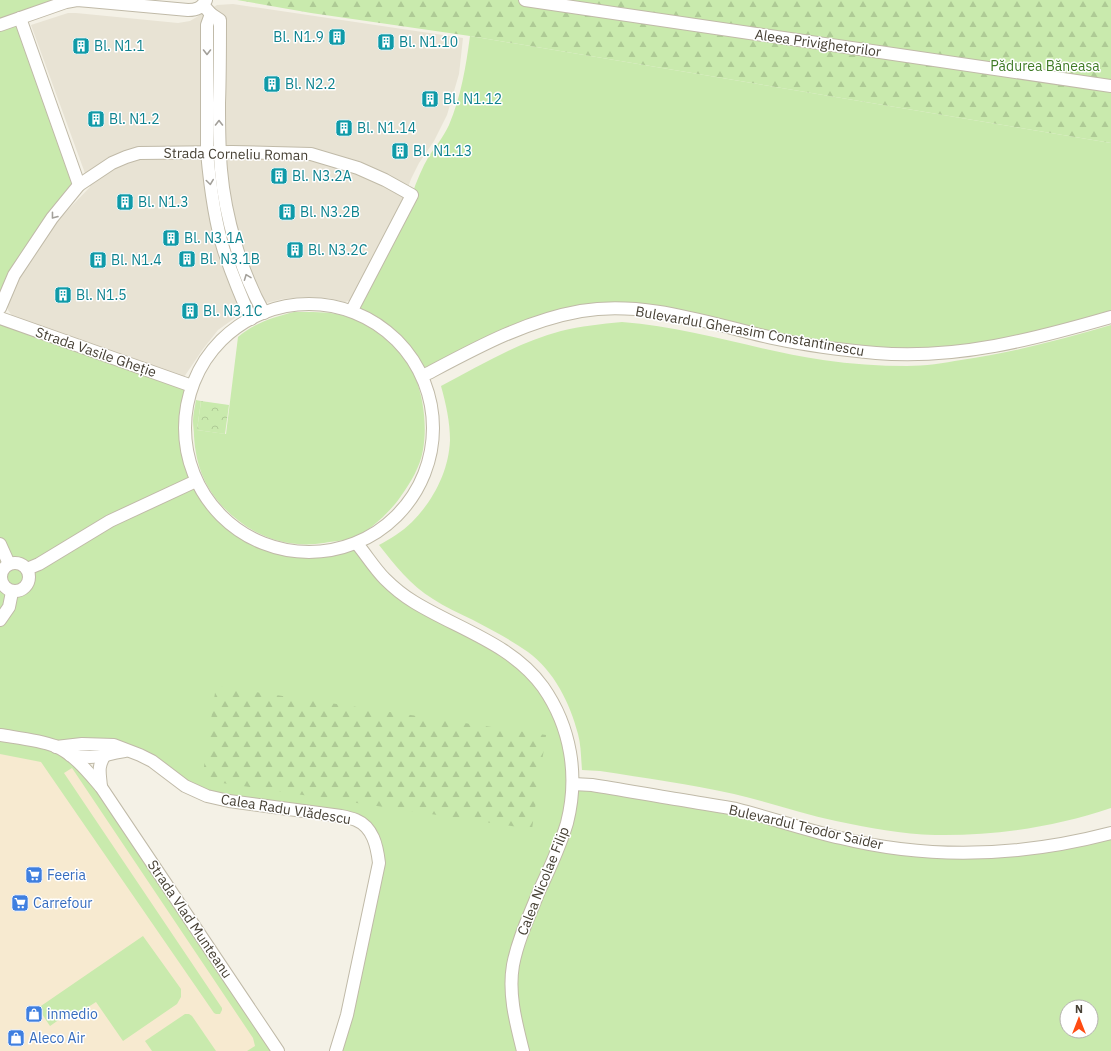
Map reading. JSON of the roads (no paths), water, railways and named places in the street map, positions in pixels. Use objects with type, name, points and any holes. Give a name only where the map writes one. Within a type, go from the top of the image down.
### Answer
[{"type":"street","points":[[0,25],[66,2],[77,0],[188,10],[195,10],[207,6]]},
{"type":"street","name":"Aleea Privighetorilor","points":[[525,0],[1111,86]]},
{"type":"street","points":[[207,6],[206,152],[211,190],[224,251],[251,319]]},
{"type":"street","points":[[207,6],[220,20],[220,152],[222,184],[236,245],[251,288],[264,313]]},
{"type":"street","points":[[20,18],[79,185]]},
{"type":"street","name":"Strada Corneliu Roman","points":[[0,308],[14,275],[21,264],[52,218],[79,185],[112,163],[139,153],[220,152],[311,154],[358,168],[385,180],[412,195],[352,310]]},
{"type":"street","points":[[318,304],[352,310],[378,324],[390,333],[411,356],[423,376],[432,416],[433,434],[430,454],[424,473],[404,508],[391,522],[358,545],[316,553],[290,552],[268,547],[244,535],[223,519],[207,500],[196,481],[187,454],[185,422],[189,394],[192,386],[203,363],[213,350],[241,324],[264,313],[293,305],[318,304]]},
{"type":"street","name":"Bulevardul Gherasim Constantinescu","points":[[423,376],[494,340],[528,325],[582,311],[616,308],[643,310],[680,316],[778,339],[830,348],[877,353],[920,355],[955,352],[1004,344],[1111,318]]},
{"type":"street","name":"Strada Vasile Gheție","points":[[0,318],[192,386]]},
{"type":"street","points":[[27,569],[40,564],[110,521],[196,481]]},
{"type":"street","points":[[0,544],[9,564]]},
{"type":"street","name":"Calea Nicolae Filip","points":[[358,545],[385,579],[408,598],[499,648],[517,660],[532,675],[549,696],[563,727],[571,753],[573,784],[571,803],[562,839],[519,940],[513,966],[512,1003],[523,1051]]},
{"type":"street","points":[[17,563],[23,565],[27,569],[30,576],[28,585],[21,591],[12,592],[3,586],[1,575],[4,568],[9,564],[17,563]]},
{"type":"street","points":[[0,620],[9,607],[12,592]]},
{"type":"street","name":"Calea Radu Vlădescu","points":[[0,735],[41,742],[56,747],[86,762],[101,787]]},
{"type":"street","name":"Calea Radu Vlădescu","points":[[56,747],[82,744],[103,750],[114,745],[152,761],[185,786],[207,796],[229,801],[341,816],[357,820],[367,828],[377,848],[379,863],[347,1015],[336,1051]]},
{"type":"street","points":[[86,762],[90,752],[103,750],[100,763],[101,787]]},
{"type":"street","name":"Bulevardul Teodor Saider","points":[[573,784],[592,785],[734,809],[842,839],[912,850],[949,853],[992,852],[1081,841],[1111,833]]},
{"type":"street","name":"Strada Vlad Munteanu","points":[[101,787],[278,1051]]},
{"type":"place","name":"Bl. N1.9","points":[[337,37]]},
{"type":"place","name":"Bl. N1.10","points":[[386,42]]},
{"type":"place","name":"Bl. N1.1","points":[[81,46]]},
{"type":"place","name":"Bl. N2.2","points":[[272,84]]},
{"type":"place","name":"Bl. N1.12","points":[[430,99]]},
{"type":"place","name":"Bl. N1.2","points":[[96,119]]},
{"type":"place","name":"Bl. N1.14","points":[[344,128]]},
{"type":"place","name":"Bl. N1.13","points":[[400,151]]},
{"type":"place","name":"Bl. N3.2A","points":[[279,176]]},
{"type":"place","name":"Bl. N1.3","points":[[125,202]]},
{"type":"place","name":"Bl. N3.2B","points":[[287,212]]},
{"type":"place","name":"Bl. N3.1A","points":[[171,238]]},
{"type":"place","name":"Bl. N3.2C","points":[[295,250]]},
{"type":"place","name":"Bl. N3.1B","points":[[187,259]]},
{"type":"place","name":"Bl. N1.4","points":[[98,260]]},
{"type":"place","name":"Bl. N1.5","points":[[63,295]]},
{"type":"place","name":"Bl. N3.1C","points":[[190,311]]},
{"type":"place","name":"Feeria","points":[[34,875]]},
{"type":"place","name":"Carrefour","points":[[20,903]]},
{"type":"place","name":"inmedio","points":[[34,1014]]},
{"type":"place","name":"Aleco Air","points":[[16,1038]]},
{"type":"park label","name":"Pădurea Băneasa","points":[[1045,66]]}]
